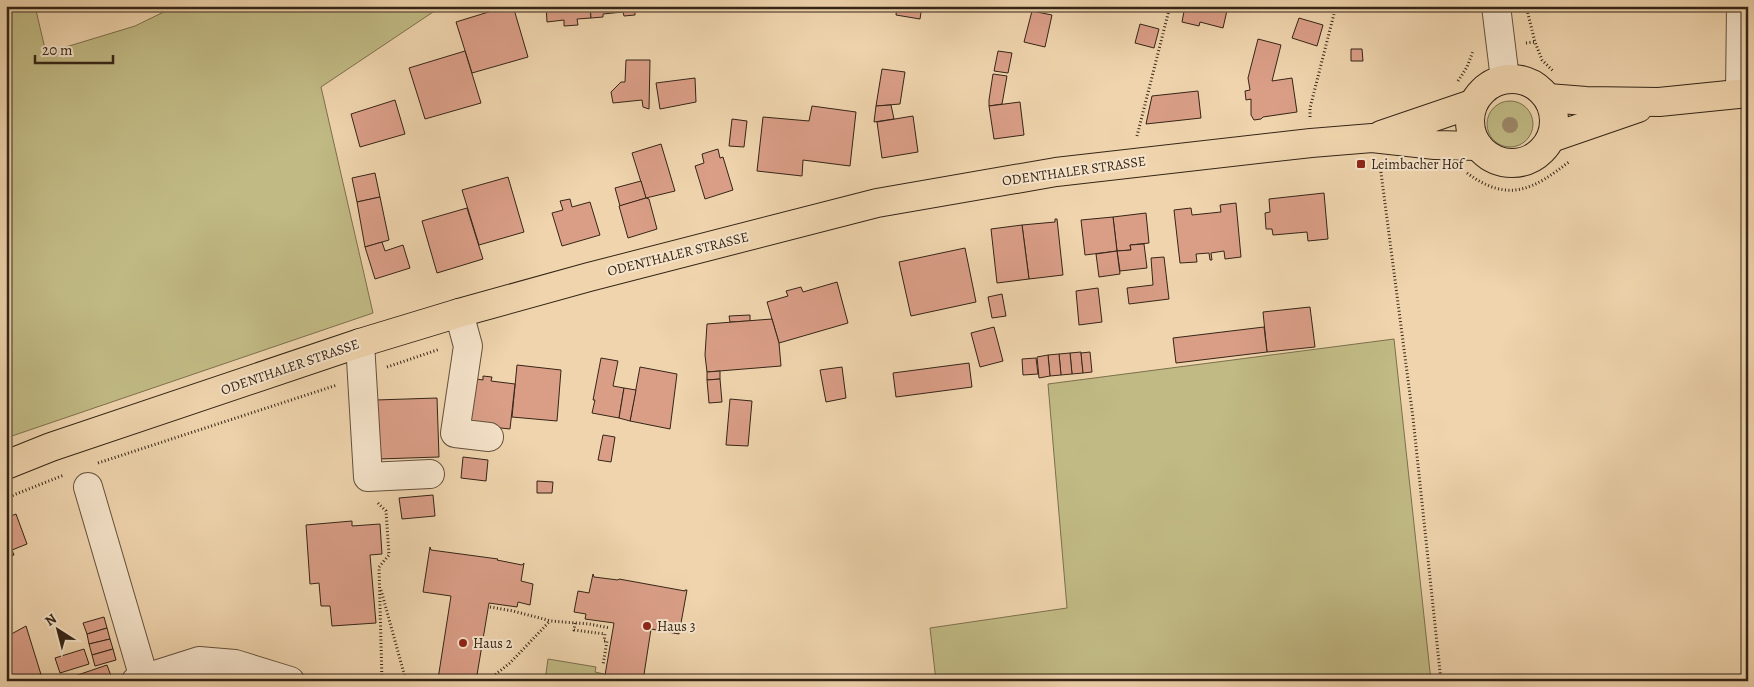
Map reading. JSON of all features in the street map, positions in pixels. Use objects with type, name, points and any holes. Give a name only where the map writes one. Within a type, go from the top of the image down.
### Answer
[{"type":"main road","points":[[1554,88],[1555,125],[1551,138],[1537,155],[1531,159],[1516,163],[1502,162],[1488,156],[1477,146],[1471,133],[1463,95],[1480,92],[1491,83],[1505,79],[1522,79],[1537,86],[1554,88],[1586,101],[1659,102],[1744,93]]},
{"type":"main road","name":"ODENTHALER STRASSE","points":[[1376,148],[1463,95]]},
{"type":"main road","points":[[1551,138],[1659,102]]},
{"type":"main road","name":"ODENTHALER STRASSE","points":[[6,464],[51,447],[360,343],[458,313],[589,277],[877,203],[1056,172],[1311,143],[1376,148],[1434,145],[1477,146]]},
{"type":"street","points":[[1496,6],[1505,79]]},
{"type":"street","points":[[1741,6],[1744,93]]},
{"type":"street","points":[[458,313],[468,346],[455,433],[489,437]]},
{"type":"street","points":[[360,343],[368,477],[430,474]]},
{"type":"street","points":[[84,475],[140,679],[199,660],[235,664],[290,681]]},
{"type":"path","points":[[1134,145],[1167,24],[1170,6]]},
{"type":"path","points":[[1311,143],[1310,108],[1336,6]]},
{"type":"path","points":[[1526,6],[1535,42],[1554,88]]},
{"type":"path","points":[[1463,95],[1467,68],[1474,50]]},
{"type":"path","points":[[1464,170],[1478,181],[1501,189],[1523,190],[1544,181],[1570,161],[1586,142],[1589,124]]},
{"type":"path","points":[[1376,148],[1413,418],[1441,681]]},
{"type":"path","points":[[6,498],[84,475],[362,375],[466,340]]},
{"type":"path","points":[[374,498],[386,511],[388,556],[379,567],[382,681]]},
{"type":"path","points":[[380,585],[406,681]]},
{"type":"path","points":[[490,607],[551,621],[610,628]]},
{"type":"path","points":[[487,681],[510,662],[551,621]]},
{"type":"path","points":[[575,623],[574,630],[605,634],[604,641],[607,641],[603,666]]},
{"type":"shaded area","points":[[6,6],[35,6],[46,53],[135,26],[176,6],[442,6],[321,87],[373,313],[9,437],[6,428]]},
{"type":"shaded area","points":[[1510,101],[1523,105],[1529,111],[1533,124],[1529,137],[1523,143],[1510,147],[1497,143],[1491,137],[1487,124],[1491,111],[1497,105]]},
{"type":"shaded area","points":[[1394,339],[1431,681],[936,681],[930,628],[1067,608],[1048,384]]},
{"type":"shaded area","points":[[548,659],[596,667],[595,672],[604,674],[603,681],[545,681]]},
{"type":"building","points":[[513,6],[528,57],[472,73],[456,22]]},
{"type":"building","points":[[546,6],[590,6],[591,18],[577,19],[578,25],[564,26],[564,20],[547,22]]},
{"type":"building","points":[[590,6],[613,6],[613,13],[603,14],[603,17],[591,18]]},
{"type":"building","points":[[613,6],[635,6],[635,15],[624,16],[623,12],[613,13]]},
{"type":"building","points":[[897,6],[922,6],[920,19],[896,15]]},
{"type":"building","points":[[1185,6],[1228,6],[1223,28],[1200,22],[1199,26],[1182,22]]},
{"type":"building","points":[[1032,11],[1052,15],[1045,47],[1024,42]]},
{"type":"building","points":[[1299,18],[1323,25],[1317,46],[1292,38]]},
{"type":"building","points":[[1140,24],[1159,29],[1154,48],[1135,43]]},
{"type":"building","points":[[1258,39],[1281,45],[1272,81],[1292,78],[1297,112],[1254,120],[1251,115],[1251,99],[1246,100],[1245,91],[1250,90],[1248,78]]},
{"type":"building","points":[[1351,49],[1362,49],[1363,61],[1351,61]]},
{"type":"building","points":[[465,51],[481,103],[425,119],[409,68]]},
{"type":"building","points":[[998,51],[1012,53],[1008,73],[994,71]]},
{"type":"building","points":[[626,60],[650,60],[649,109],[643,107],[642,100],[613,103],[611,92],[621,82],[625,82]]},
{"type":"building","points":[[882,69],[905,72],[900,104],[876,106]]},
{"type":"building","points":[[993,74],[1007,76],[1002,104],[989,106],[989,100]]},
{"type":"building","points":[[695,78],[696,102],[660,109],[656,83]]},
{"type":"building","points":[[1198,91],[1201,118],[1146,124],[1152,96]]},
{"type":"building","points":[[395,100],[405,134],[360,147],[351,114]]},
{"type":"building","points":[[1020,102],[1024,135],[994,139],[989,106]]},
{"type":"building","points":[[891,105],[894,119],[874,122],[876,106]]},
{"type":"building","points":[[812,106],[856,112],[850,166],[803,160],[802,176],[757,171],[763,117],[809,121]]},
{"type":"building","points":[[913,116],[918,152],[882,158],[877,122]]},
{"type":"building","points":[[732,119],[747,121],[744,147],[729,146]]},
{"type":"building","points":[[661,144],[675,191],[646,198],[632,153]]},
{"type":"building","points":[[718,149],[720,158],[723,157],[733,190],[705,199],[695,166],[704,163],[702,154]]},
{"type":"building","points":[[375,173],[380,197],[357,202],[352,178]]},
{"type":"building","points":[[508,177],[524,232],[479,245],[462,190]]},
{"type":"building","points":[[641,181],[646,198],[620,206],[615,188]]},
{"type":"building","points":[[1324,193],[1328,239],[1308,241],[1307,232],[1273,235],[1272,229],[1266,229],[1265,213],[1270,212],[1269,199]]},
{"type":"building","points":[[380,197],[389,240],[365,247],[357,202]]},
{"type":"building","points":[[646,198],[649,199],[657,229],[628,238],[619,206]]},
{"type":"building","points":[[570,199],[572,207],[590,202],[600,235],[562,246],[552,213],[563,210],[560,201]]},
{"type":"building","points":[[1236,203],[1241,257],[1225,259],[1224,251],[1211,253],[1212,260],[1210,260],[1209,253],[1196,254],[1197,262],[1180,263],[1174,210],[1191,208],[1192,215],[1221,212],[1220,205]]},
{"type":"building","points":[[467,208],[483,259],[437,273],[422,221]]},
{"type":"building","points":[[1146,213],[1149,243],[1130,245],[1131,250],[1117,251],[1113,217]]},
{"type":"building","points":[[1113,217],[1117,251],[1085,255],[1081,220]]},
{"type":"building","points":[[1055,219],[1057,219],[1063,275],[1029,279],[1022,225],[1055,222]]},
{"type":"building","points":[[1022,225],[1029,279],[997,283],[991,229]]},
{"type":"building","points":[[382,242],[385,251],[403,245],[410,268],[375,279],[365,247]]},
{"type":"building","points":[[1144,244],[1147,268],[1120,271],[1117,251],[1131,250],[1130,245]]},
{"type":"building","points":[[965,248],[976,302],[911,316],[899,262]]},
{"type":"building","points":[[1117,251],[1120,274],[1099,277],[1096,254]]},
{"type":"building","points":[[1164,257],[1169,299],[1129,304],[1127,288],[1153,285],[1151,258]]},
{"type":"building","points":[[837,282],[848,323],[779,343],[767,302],[788,296],[786,291],[801,287],[803,292]]},
{"type":"building","points":[[1098,288],[1102,322],[1079,325],[1076,291]]},
{"type":"building","points":[[1002,294],[1006,316],[992,318],[988,297]]},
{"type":"building","points":[[1310,307],[1315,347],[1267,352],[1263,312]]},
{"type":"building","points":[[750,315],[750,321],[730,322],[729,316]]},
{"type":"building","points":[[772,319],[779,343],[781,366],[707,372],[705,355],[707,324]]},
{"type":"building","points":[[994,327],[1003,361],[980,367],[971,333]]},
{"type":"building","points":[[1264,327],[1267,352],[1176,363],[1173,338]]},
{"type":"building","points":[[1081,352],[1083,373],[1072,374],[1070,353]]},
{"type":"building","points":[[1090,352],[1092,372],[1083,373],[1081,353]]},
{"type":"building","points":[[1070,353],[1072,374],[1061,375],[1059,354]]},
{"type":"building","points":[[1059,354],[1061,375],[1050,376],[1048,355]]},
{"type":"building","points":[[1048,355],[1050,376],[1039,378],[1037,357]]},
{"type":"building","points":[[601,358],[618,361],[613,386],[624,388],[619,418],[592,413]]},
{"type":"building","points":[[1036,358],[1038,374],[1023,375],[1022,359]]},
{"type":"building","points":[[969,363],[972,387],[896,397],[893,373]]},
{"type":"building","points":[[517,365],[561,370],[557,421],[512,417]]},
{"type":"building","points":[[640,367],[677,374],[670,429],[630,421]]},
{"type":"building","points":[[842,367],[846,398],[826,402],[820,370]]},
{"type":"building","points":[[720,371],[720,379],[707,380],[707,372]]},
{"type":"building","points":[[483,376],[492,377],[491,381],[515,384],[510,429],[464,424],[470,378],[483,380]]},
{"type":"building","points":[[720,379],[722,402],[709,403],[707,380]]},
{"type":"building","points":[[624,388],[636,390],[630,421],[619,418]]},
{"type":"building","points":[[437,398],[439,457],[378,459],[376,400]]},
{"type":"building","points":[[730,399],[752,401],[748,446],[726,445]]},
{"type":"building","points":[[603,435],[615,437],[611,462],[598,460]]},
{"type":"building","points":[[463,457],[488,460],[486,481],[461,478]]},
{"type":"building","points":[[537,481],[553,482],[552,493],[537,493]]},
{"type":"building","points":[[433,495],[435,516],[402,519],[399,498]]},
{"type":"building","points":[[16,514],[27,544],[12,550],[14,555],[6,558],[6,518]]},
{"type":"building","points":[[352,521],[352,526],[380,524],[382,554],[370,555],[376,623],[332,626],[330,606],[321,606],[319,583],[310,584],[306,525]]},
{"type":"building","name":"Haus 2","points":[[430,547],[431,550],[498,559],[522,565],[524,563],[521,581],[533,584],[530,605],[518,602],[517,607],[489,603],[476,681],[438,679],[451,596],[423,592]]},
{"type":"building","name":"Haus 3","points":[[593,574],[594,577],[687,590],[679,634],[651,629],[643,681],[604,681],[614,623],[585,619],[586,614],[574,612],[578,591],[589,593]]},
{"type":"building","points":[[104,617],[107,628],[87,634],[83,623]]},
{"type":"building","points":[[26,626],[43,681],[6,681],[6,637]]},
{"type":"building","points":[[107,628],[110,639],[89,644],[87,634]]},
{"type":"building","points":[[110,639],[113,649],[92,655],[89,644]]},
{"type":"building","points":[[84,649],[89,664],[60,673],[55,658]]},
{"type":"building","points":[[113,649],[116,660],[95,666],[92,655]]},
{"type":"building","points":[[107,665],[111,676],[96,681],[63,680]]},
{"type":"place","name":"Leimbacher Hof","points":[[1361,164]]},
{"type":"place","name":"Haus 3","points":[[647,626]]},
{"type":"place","name":"Haus 2","points":[[463,643]]}]
